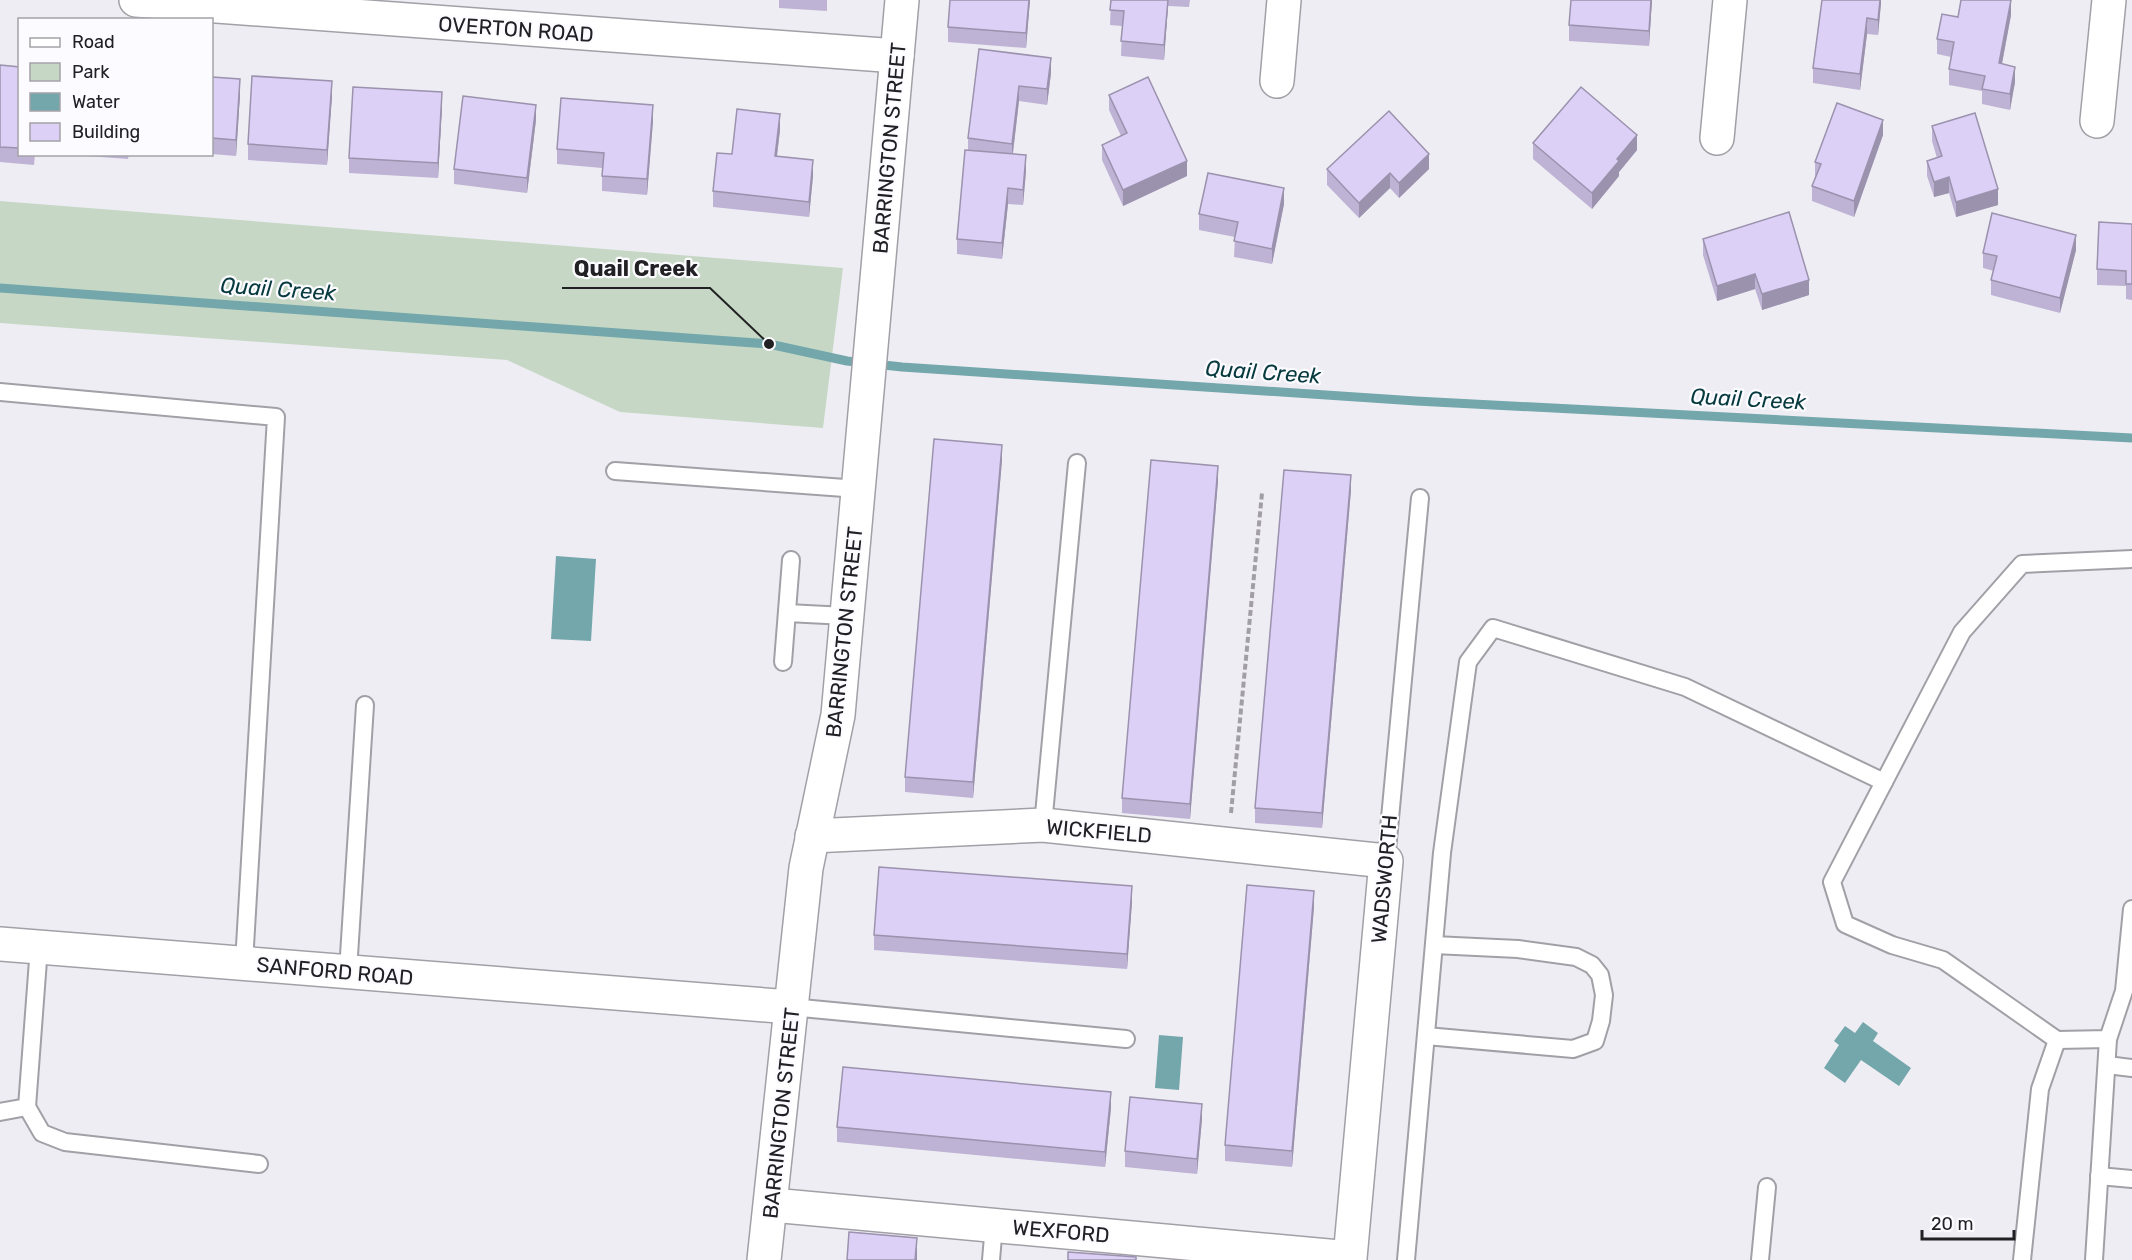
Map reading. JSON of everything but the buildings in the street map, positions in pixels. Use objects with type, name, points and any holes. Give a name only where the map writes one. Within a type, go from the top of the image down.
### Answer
[{"type":"street","name":"OVERTON ROAD","points":[[136,0],[360,9],[897,56]]},
{"type":"street","name":"BARRINGTON STREET","points":[[764,1260],[812,836],[833,744],[902,0]]},
{"type":"street","points":[[1276,81],[1284,0]]},
{"type":"street","points":[[1717,138],[1730,0]]},
{"type":"street","points":[[2097,120],[2109,0]]},
{"type":"street","name":"WICKFIELD","points":[[812,836],[1043,825],[1386,861]]},
{"type":"street","name":"WADSWORTH","points":[[1350,1259],[1386,861]]},
{"type":"street","name":"SANFORD ROAD","points":[[0,944],[792,1007]]},
{"type":"street","name":"WEXFORD","points":[[772,1205],[1350,1259]]},
{"type":"lane","points":[[0,392],[276,417],[244,963]]},
{"type":"lane","points":[[1043,825],[1077,463]]},
{"type":"lane","points":[[615,471],[858,489]]},
{"type":"lane","name":"WADSWORTH","points":[[1386,861],[1420,498]]},
{"type":"lane","points":[[2108,1039],[2057,1040],[1943,960],[1892,945],[1845,924],[1832,882],[1962,632],[2022,564],[2132,559]]},
{"type":"lane","points":[[783,662],[791,560]]},
{"type":"lane","points":[[787,613],[846,616]]},
{"type":"lane","points":[[1406,1260],[1442,853],[1468,662],[1493,628],[1685,687],[1884,782]]},
{"type":"lane","points":[[348,972],[365,705]]},
{"type":"lane","points":[[2094,1260],[2108,1039],[2124,991],[2132,909]]},
{"type":"lane","points":[[1426,1036],[1573,1049],[1594,1041],[1601,1021],[1604,995],[1600,975],[1592,965],[1576,957],[1518,949],[1434,945]]},
{"type":"lane","points":[[39,947],[27,1107],[42,1133],[64,1142],[259,1164]]},
{"type":"lane","points":[[792,1007],[1126,1039]]},
{"type":"lane","points":[[2022,1260],[2040,1089],[2057,1040]]},
{"type":"lane","points":[[2107,1065],[2132,1068]]},
{"type":"lane","points":[[0,1112],[27,1107]]},
{"type":"lane","points":[[2099,1176],[2132,1179]]},
{"type":"lane","points":[[1760,1260],[1767,1187]]},
{"type":"lane","points":[[990,1260],[994,1225]]},
{"type":"path","points":[[1228,844],[1262,493]]},
{"type":"green space","points":[[0,201],[843,268],[823,428],[620,412],[507,360],[0,323]]},
{"type":"water","points":[[556,556],[596,559],[591,641],[551,639]]},
{"type":"water","points":[[1863,1022],[1878,1033],[1873,1041],[1911,1068],[1899,1086],[1861,1060],[1845,1083],[1824,1068],[1839,1045],[1834,1041],[1845,1026],[1855,1033]]},
{"type":"water","points":[[1159,1035],[1183,1037],[1179,1090],[1155,1088]]},
{"type":"waterway","name":"Quail Creek","points":[[0,288],[769,344],[847,361],[902,367],[1416,401],[2132,438]]},
{"type":"place","name":"Quail Creek","points":[[769,344]]}]
